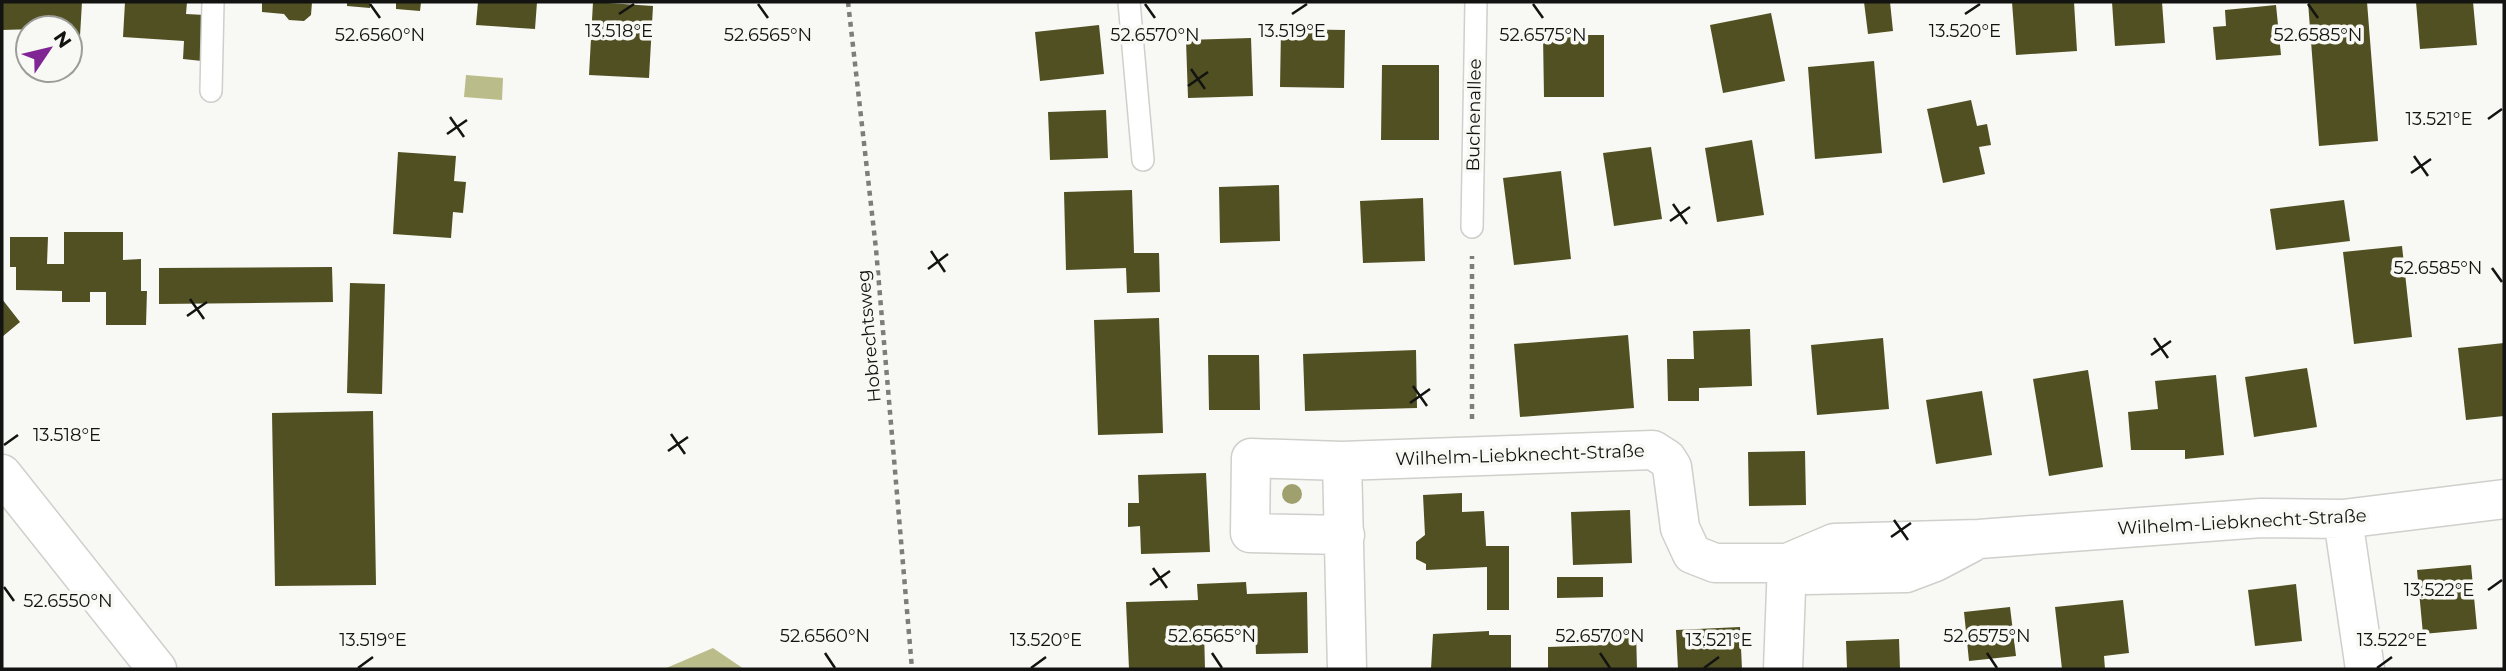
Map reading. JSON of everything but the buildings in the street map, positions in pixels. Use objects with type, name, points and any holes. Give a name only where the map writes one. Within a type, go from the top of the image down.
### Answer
[{"type":"street","name":"Wilhelm-Liebknecht-Straße","points":[[1345,535],[1250,533],[1251,458],[1342,461],[1472,458],[1634,448],[1653,450],[1667,459],[1672,467],[1680,528],[1692,554],[1715,563],[1787,563],[1807,575],[1906,573],[1936,562],[1979,539],[2261,519],[2343,519],[2504,499]]},
{"type":"street","points":[[1342,461],[1347,669]]},
{"type":"street","points":[[2,474],[157,669]]},
{"type":"street","points":[[2343,519],[2365,669]]},
{"type":"street","points":[[1783,669],[1787,563]]},
{"type":"lane","points":[[211,91],[213,2]]},
{"type":"lane","points":[[1129,2],[1143,160]]},
{"type":"lane","name":"Buchenallee","points":[[1472,227],[1476,2]]},
{"type":"path","name":"Hobrechtsweg","points":[[848,2],[876,249],[912,669]]},
{"type":"path","points":[[1472,227],[1472,458]]},
{"type":"shaded area","points":[[466,75],[503,78],[502,100],[464,97]]},
{"type":"shaded area","points":[[713,648],[744,669],[664,669]]}]
